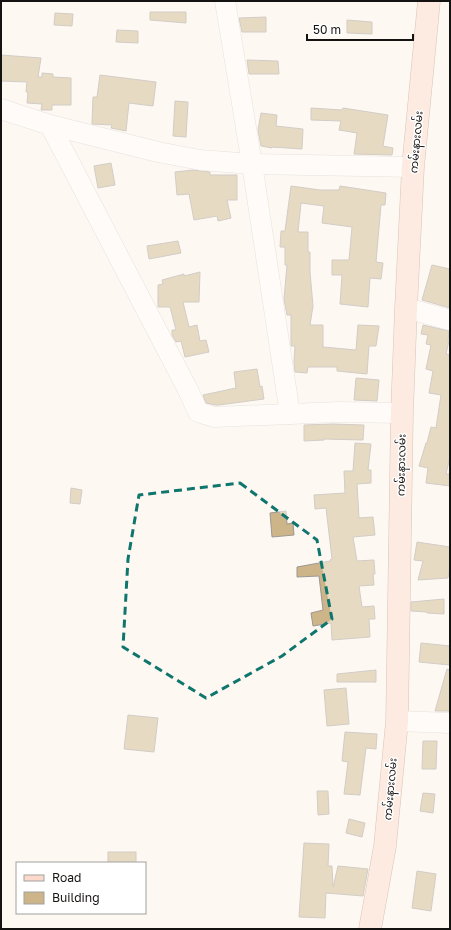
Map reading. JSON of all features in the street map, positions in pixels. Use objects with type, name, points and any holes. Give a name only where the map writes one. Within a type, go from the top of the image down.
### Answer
[{"type":"main road","name":"ကမ်းနားလမ်း","points":[[370,929],[385,846],[397,721],[402,413],[406,308],[413,166],[429,1]]},
{"type":"street","points":[[225,1],[252,164],[290,414]]},
{"type":"street","points":[[1,109],[50,125],[158,152],[200,160],[252,164],[413,166]]},
{"type":"street","points":[[50,125],[198,412],[214,417],[338,412],[402,413]]},
{"type":"street","points":[[406,308],[450,320]]},
{"type":"street","points":[[397,721],[450,723]]},
{"type":"highlighted area","points":[[240,483],[317,540],[332,619],[282,656],[206,698],[123,647],[128,559],[139,495]]},
{"type":"building","points":[[150,12],[186,12],[186,23],[150,20]]},
{"type":"building","points":[[55,13],[73,14],[72,26],[54,25]]},
{"type":"building","points":[[266,17],[266,32],[242,32],[239,18]]},
{"type":"building","points":[[347,20],[372,22],[372,34],[347,33]]},
{"type":"building","points":[[117,30],[138,31],[138,43],[116,42]]},
{"type":"building","points":[[1,55],[41,58],[38,77],[42,77],[42,73],[53,74],[53,77],[71,78],[71,105],[52,105],[52,110],[41,110],[42,104],[27,103],[27,82],[1,81]]},
{"type":"building","points":[[247,60],[278,61],[279,74],[249,74]]},
{"type":"building","points":[[100,75],[156,82],[153,106],[129,103],[126,131],[111,128],[112,125],[92,124],[93,97],[97,97]]},
{"type":"building","points":[[175,101],[188,102],[186,137],[173,136]]},
{"type":"building","points":[[311,108],[342,110],[343,108],[388,115],[383,146],[393,148],[392,155],[354,154],[357,133],[339,130],[341,121],[311,120]]},
{"type":"building","points":[[261,113],[277,115],[276,126],[303,129],[302,149],[261,146],[258,130]]},
{"type":"building","points":[[111,163],[115,185],[98,188],[94,166]]},
{"type":"building","points":[[193,170],[210,172],[210,175],[237,175],[237,200],[227,200],[231,218],[218,221],[217,216],[194,220],[189,194],[177,195],[175,172]]},
{"type":"building","points":[[291,186],[320,190],[339,190],[340,186],[386,193],[385,205],[381,205],[376,262],[383,263],[381,279],[370,278],[368,307],[340,304],[342,275],[332,275],[332,260],[349,260],[352,227],[322,223],[324,206],[301,203],[298,232],[308,232],[308,252],[310,252],[313,306],[310,325],[323,325],[323,347],[356,350],[358,325],[379,326],[376,346],[369,346],[367,374],[337,371],[337,367],[308,367],[307,373],[295,372],[295,346],[291,346],[291,315],[287,315],[284,299],[287,265],[285,265],[285,247],[280,247],[281,231],[285,231]]},
{"type":"building","points":[[178,241],[181,253],[149,259],[147,246]]},
{"type":"building","points":[[432,265],[450,269],[450,308],[422,300]]},
{"type":"building","points":[[200,272],[199,302],[183,302],[189,327],[197,325],[200,341],[206,340],[209,352],[185,357],[181,341],[176,342],[172,335],[172,330],[176,330],[170,307],[158,307],[158,285],[163,284],[162,280],[184,274],[184,276]]},
{"type":"building","points":[[423,325],[449,331],[449,341],[446,354],[450,355],[450,457],[446,474],[450,474],[450,486],[426,483],[428,468],[419,466],[431,427],[436,428],[441,395],[429,393],[433,371],[426,369],[431,345],[426,344],[428,335],[421,334]]},
{"type":"building","points":[[257,369],[264,399],[219,405],[206,403],[203,395],[236,388],[234,372]]},
{"type":"building","points":[[356,378],[379,380],[377,401],[354,400]]},
{"type":"building","points":[[304,425],[364,425],[363,440],[324,439],[304,441]]},
{"type":"building","points":[[355,443],[371,444],[368,470],[371,470],[371,483],[357,484],[359,518],[373,517],[375,535],[353,537],[357,561],[374,560],[374,585],[359,586],[362,607],[374,606],[375,619],[369,619],[370,637],[332,640],[331,623],[313,626],[311,613],[323,610],[319,576],[297,577],[297,567],[330,561],[332,559],[326,508],[315,509],[314,495],[345,493],[344,471],[353,471]]},
{"type":"building","points":[[71,488],[82,490],[80,504],[70,503]]},
{"type":"building","points":[[286,511],[287,524],[293,523],[294,535],[272,537],[270,513]]},
{"type":"building","points":[[417,542],[450,547],[450,566],[448,578],[418,580],[423,561],[414,560]]},
{"type":"building","points":[[444,599],[444,614],[411,611],[411,602]]},
{"type":"building","points":[[421,643],[450,646],[450,665],[419,662]]},
{"type":"building","points":[[447,669],[450,670],[450,711],[435,711]]},
{"type":"building","points":[[376,670],[376,682],[337,682],[337,674]]},
{"type":"building","points":[[346,688],[349,724],[327,726],[324,690]]},
{"type":"building","points":[[128,715],[158,718],[154,752],[124,749]]},
{"type":"building","points":[[345,732],[377,734],[376,749],[366,748],[360,795],[344,794],[348,762],[342,761]]},
{"type":"building","points":[[423,741],[437,741],[436,769],[422,769]]},
{"type":"building","points":[[317,791],[328,791],[329,814],[318,815]]},
{"type":"building","points":[[423,793],[435,794],[433,813],[420,811]]},
{"type":"building","points":[[349,819],[365,823],[362,837],[346,833]]},
{"type":"building","points":[[304,843],[329,844],[328,866],[332,866],[333,887],[338,866],[368,869],[363,896],[326,893],[325,918],[299,917]]},
{"type":"building","points":[[108,852],[136,852],[136,862],[108,862]]},
{"type":"building","points":[[417,871],[436,874],[431,911],[412,908]]}]
